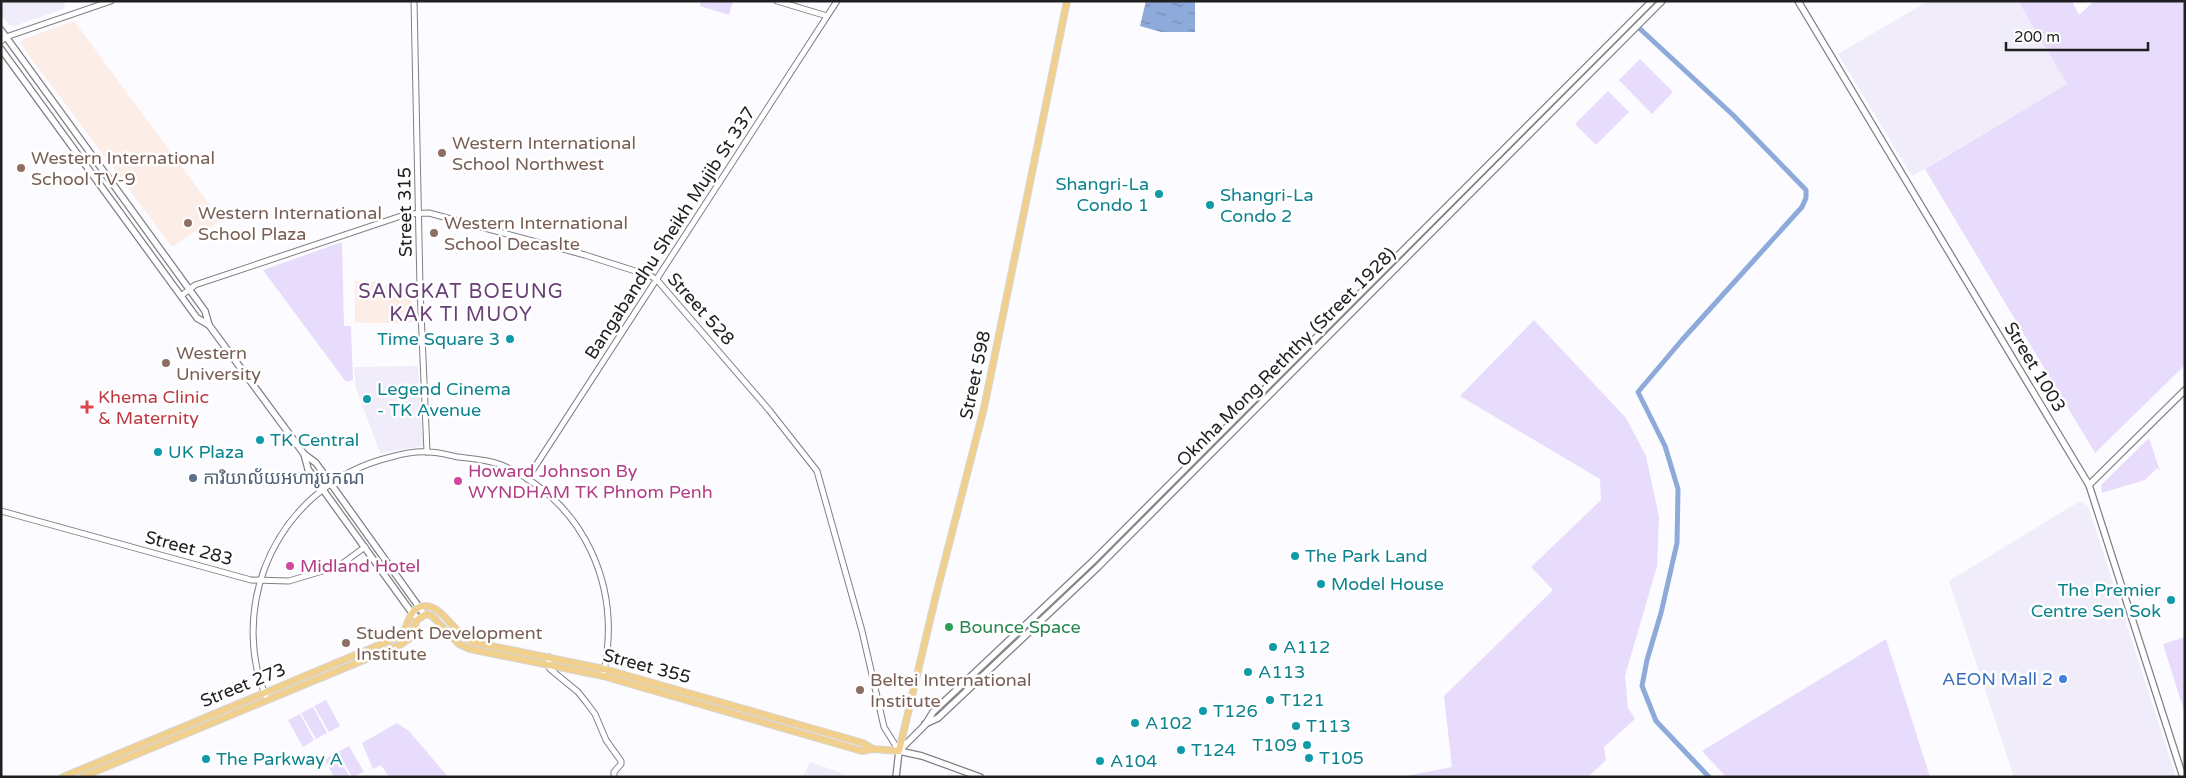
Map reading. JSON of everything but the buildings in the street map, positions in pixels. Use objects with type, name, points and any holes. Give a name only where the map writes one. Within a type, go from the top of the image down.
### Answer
[{"type":"main road","name":"Street 598","points":[[899,751],[936,595],[984,408],[1067,1]]},
{"type":"main road","name":"Oknha Mong Reththy (Street 1928)","points":[[1642,16],[1652,1]]},
{"type":"main road","name":"Oknha Mong Reththy (Street 1928)","points":[[899,751],[925,725],[933,712],[1076,578],[1642,16],[1662,1]]},
{"type":"main road","name":"Street 1003","points":[[1798,1],[2089,485],[2184,777]]},
{"type":"main road","name":"Oknha Mong Reththy (Street 1928)","points":[[925,725],[938,718],[1081,583],[1630,28]]},
{"type":"main road","points":[[1,30],[4,39],[48,95],[206,311],[210,325],[304,454],[316,463],[331,483],[420,607],[421,616],[412,613],[308,470],[304,454]]},
{"type":"main road","points":[[1,49],[197,318],[210,325]]},
{"type":"main road","points":[[40,102],[48,95]]},
{"type":"main road","points":[[2089,485],[2185,390]]},
{"type":"main road","points":[[1076,578],[1081,583]]},
{"type":"main road","name":"Street 355","points":[[420,607],[428,606],[437,609],[464,638],[472,642],[603,676],[862,751],[874,749],[899,751]]},
{"type":"main road","name":"Street 273","points":[[64,777],[402,635],[406,630],[412,613],[420,607]]},
{"type":"main road","name":"Street 355","points":[[421,616],[432,616],[452,638],[465,647],[604,669],[863,743],[874,749]]},
{"type":"main road","name":"Street 273","points":[[82,777],[400,645],[410,638],[421,616]]},
{"type":"main road","points":[[896,776],[899,751],[922,756],[980,777]]},
{"type":"street","points":[[4,39],[111,1]]},
{"type":"street","name":"Street 315","points":[[414,1],[420,288],[427,452]]},
{"type":"street","points":[[777,1],[827,16]]},
{"type":"street","name":"Bangabandhu Sheikh Mujib St 337","points":[[527,479],[836,1]]},
{"type":"street","name":"Street 528","points":[[181,296],[195,285],[389,220],[419,213],[429,213],[585,254],[651,276],[657,280],[769,410],[817,471],[862,630],[884,727],[899,751]]},
{"type":"street","points":[[267,700],[255,653],[256,602],[260,581],[281,535],[300,510],[331,483],[362,466],[378,460],[401,454],[427,452],[490,462],[527,479],[549,495],[579,530],[595,559],[603,584],[608,616],[608,641],[603,676]]},
{"type":"street","name":"Street 283","points":[[1,511],[260,581],[289,581],[339,566],[365,547]]},
{"type":"street","points":[[548,661],[578,692],[594,714],[606,740],[621,761],[621,764],[614,772],[614,777]]},
{"type":"shaded area","points":[[1,1],[63,1],[65,5],[64,9],[14,26],[9,25],[1,14]]},
{"type":"shaded area","points":[[701,1],[733,1],[729,15],[700,6]]},
{"type":"shaded area","points":[[1928,1],[2018,1],[2067,84],[1912,176],[1838,54]]},
{"type":"shaded area","points":[[2018,1],[2072,1],[2079,15],[2094,1],[2185,1],[2185,365],[2095,453],[1925,169],[2067,84]]},
{"type":"shaded area","points":[[74,21],[221,220],[199,236],[195,231],[172,247],[20,43],[24,39]]},
{"type":"shaded area","points":[[1640,59],[1673,92],[1652,114],[1619,80]]},
{"type":"shaded area","points":[[1608,91],[1629,112],[1596,145],[1575,124]]},
{"type":"shaded area","points":[[342,242],[344,326],[351,326],[353,380],[346,382],[263,270]]},
{"type":"shaded area","points":[[355,281],[382,281],[382,287],[412,287],[412,323],[355,323]]},
{"type":"shaded area","points":[[1534,320],[1626,418],[1646,456],[1659,517],[1657,566],[1625,676],[1628,708],[1635,719],[1604,747],[1606,760],[1588,777],[1400,777],[1452,767],[1444,696],[1553,590],[1531,567],[1601,500],[1600,479],[1460,396]]},
{"type":"shaded area","points":[[418,366],[423,446],[380,453],[356,388],[354,367]]},
{"type":"shaded area","points":[[2149,438],[2160,471],[2157,468],[2145,480],[2102,493],[2101,485]]},
{"type":"shaded area","name":"AEON Mall 2","points":[[2080,501],[2088,506],[2176,777],[2014,777],[1949,581]]},
{"type":"shaded area","points":[[2185,637],[2185,714],[2163,644]]},
{"type":"shaded area","points":[[1886,639],[1930,777],[1726,777],[1702,751]]},
{"type":"shaded area","points":[[326,700],[340,726],[329,732],[314,706]]},
{"type":"shaded area","points":[[313,707],[327,733],[316,739],[301,713]]},
{"type":"shaded area","points":[[300,714],[314,740],[303,747],[288,720]]},
{"type":"shaded area","points":[[397,723],[409,731],[448,777],[389,777],[381,765],[373,769],[362,743]]},
{"type":"shaded area","points":[[349,746],[364,772],[352,777],[338,752]]},
{"type":"shaded area","points":[[336,753],[350,777],[334,777],[325,759]]},
{"type":"shaded area","points":[[810,762],[842,773],[846,777],[803,777]]},
{"type":"water","points":[[1146,1],[1195,1],[1195,32],[1161,32],[1140,26]]},
{"type":"waterway","points":[[1638,27],[1733,115],[1806,190],[1806,198],[1802,207],[1682,340],[1638,392],[1665,446],[1678,489],[1677,543],[1642,686],[1656,721],[1709,777]]},
{"type":"place","name":"Western International School Northwest","points":[[442,153]]},
{"type":"place","name":"Western International School TV-9","points":[[21,168]]},
{"type":"place","name":"Shangri-La Condo 1","points":[[1159,194]]},
{"type":"place","name":"Shangri-La Condo 2","points":[[1210,205]]},
{"type":"place","name":"Western International School Plaza","points":[[188,223]]},
{"type":"place","name":"Western International School Decaslte","points":[[434,233]]},
{"type":"place","name":"Time Square 3","points":[[510,339]]},
{"type":"place","name":"Western University","points":[[166,363]]},
{"type":"place","name":"Legend Cinema - TK Avenue","points":[[367,399]]},
{"type":"place","name":"Khema Clinic & Maternity","points":[[87,407]]},
{"type":"place","name":"TK Central","points":[[260,440]]},
{"type":"place","name":"UK Plaza","points":[[158,452]]},
{"type":"place","name":"ការិយាល័យអហារូបកណ","points":[[193,478]]},
{"type":"place","name":"Howard Johnson By WYNDHAM TK Phnom Penh","points":[[458,481]]},
{"type":"place","name":"The Park Land","points":[[1295,556]]},
{"type":"place","name":"Midland Hotel","points":[[290,566]]},
{"type":"place","name":"Model House","points":[[1321,584]]},
{"type":"place","name":"The Premier Centre Sen Sok","points":[[2171,600]]},
{"type":"place","name":"Bounce Space","points":[[949,627]]},
{"type":"place","name":"Student Development Institute","points":[[346,643]]},
{"type":"place","name":"A112","points":[[1273,647]]},
{"type":"place","name":"A113","points":[[1248,672]]},
{"type":"place","name":"AEON Mall 2","points":[[2063,679]]},
{"type":"place","name":"Beltei International Institute","points":[[860,690]]},
{"type":"place","name":"T121","points":[[1270,700]]},
{"type":"place","name":"T126","points":[[1203,711]]},
{"type":"place","name":"A102","points":[[1135,723]]},
{"type":"place","name":"T113","points":[[1296,726]]},
{"type":"place","name":"T109","points":[[1307,745]]},
{"type":"place","name":"T124","points":[[1181,750]]},
{"type":"place","name":"T105","points":[[1309,758]]},
{"type":"place","name":"The Parkway A","points":[[206,759]]},
{"type":"place","name":"A104","points":[[1100,761]]},
{"type":"district","name":"SANGKAT BOEUNG KAK TI MUOY","points":[[461,302]]}]
